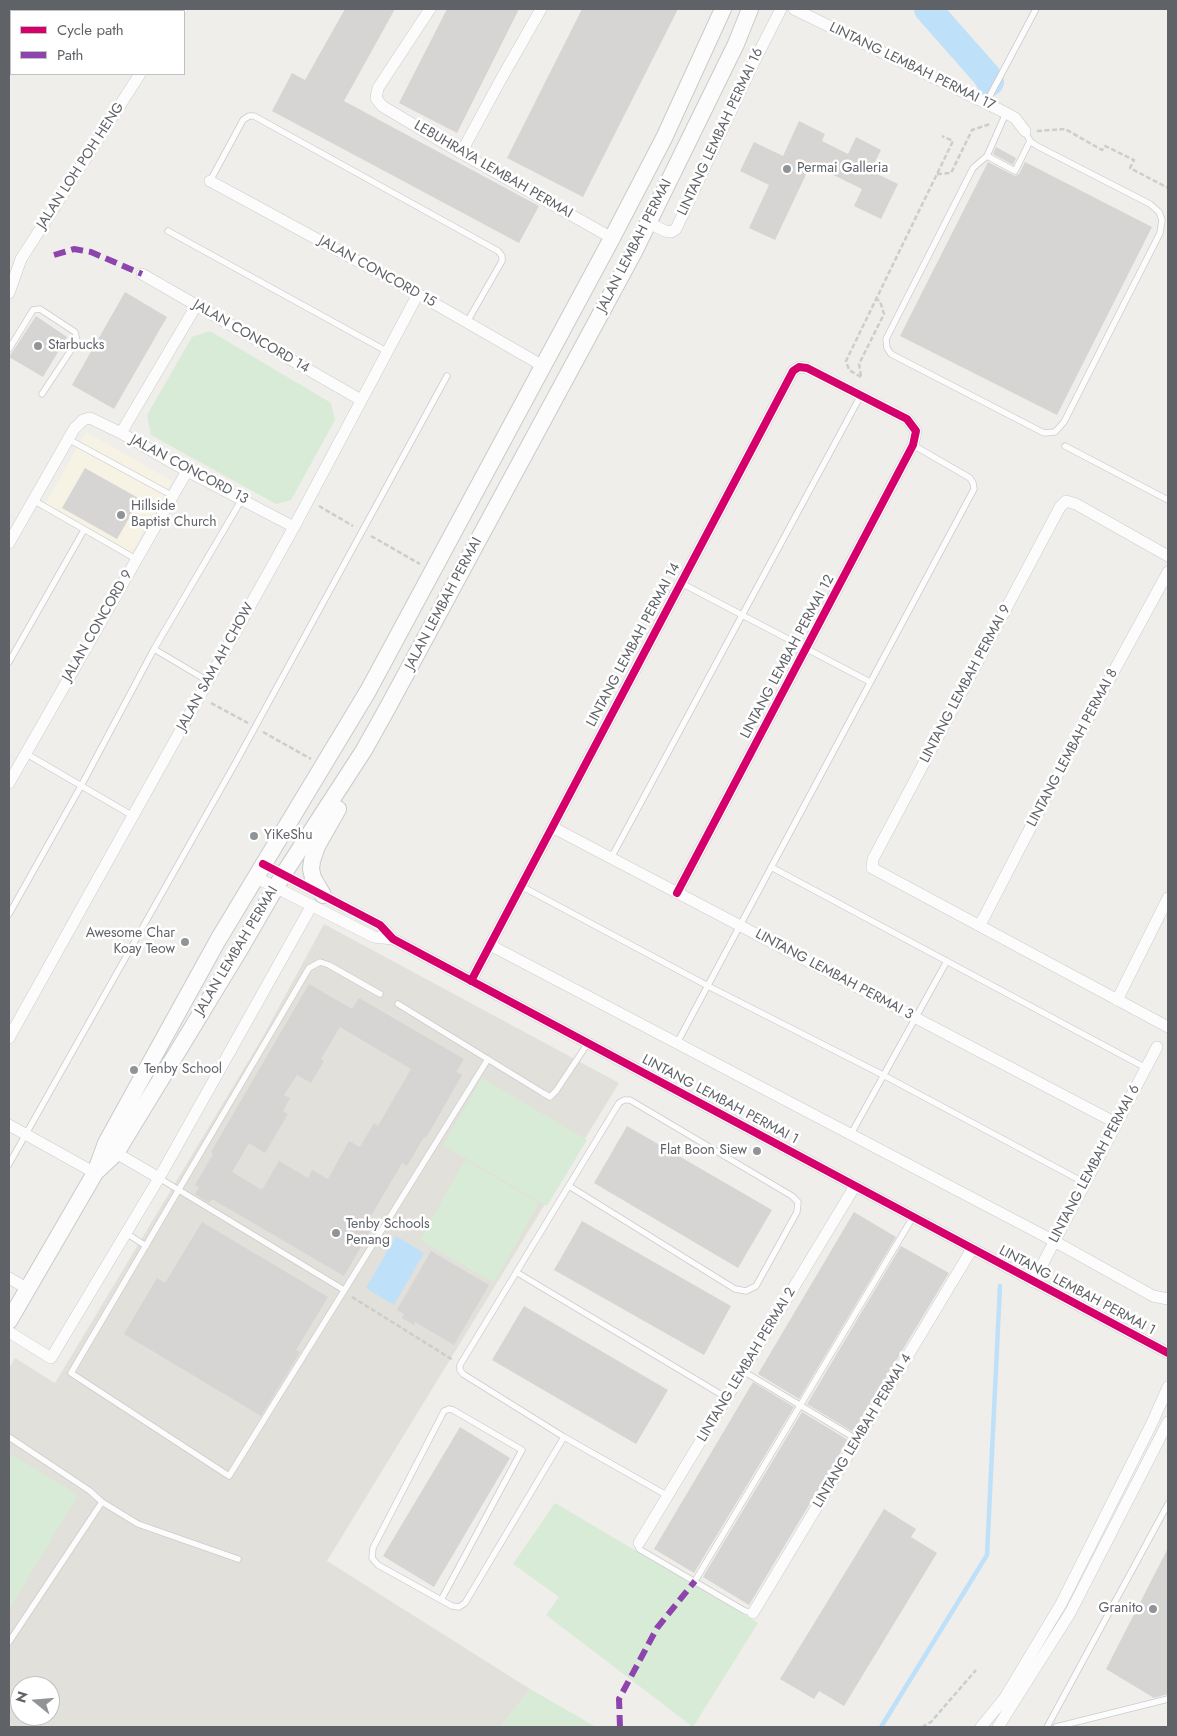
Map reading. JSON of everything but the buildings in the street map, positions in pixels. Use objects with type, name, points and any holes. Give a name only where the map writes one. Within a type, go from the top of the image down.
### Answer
[{"type":"main road","name":"JALAN LEMBAH PERMAI","points":[[9,1320],[95,1173],[106,1144],[218,940],[368,691],[612,238],[664,138],[723,9]]},
{"type":"main road","points":[[664,138],[698,88],[735,9]]},
{"type":"main road","name":"JALAN LEMBAH PERMAI","points":[[95,1173],[116,1153],[279,881],[364,750],[649,223],[736,44],[750,9]]},
{"type":"main road","points":[[318,900],[311,869],[312,861],[317,846],[345,796],[364,750]]},
{"type":"street","name":"LEBUHRAYA LEMBAH PERMAI","points":[[430,9],[378,88],[376,98],[382,106],[612,238]]},
{"type":"street","points":[[461,153],[541,9]]},
{"type":"street","name":"LINTANG LEMBAH PERMAI 16","points":[[649,223],[665,232],[671,232],[676,229],[754,62],[781,9]]},
{"type":"street","name":"LINTANG LEMBAH PERMAI 17","points":[[794,9],[986,103],[1005,116],[1015,118],[1028,136]]},
{"type":"street","name":"JALAN LOH POH HENG","points":[[9,271],[21,259],[139,75]]},
{"type":"street","name":"JALAN CONCORD 15","points":[[210,181],[418,294],[543,366]]},
{"type":"street","name":"JALAN LOH POH HENG","points":[[9,293],[21,259]]},
{"type":"street","name":"JALAN CONCORD 14","points":[[142,274],[361,400]]},
{"type":"street","name":"JALAN SAM AH CHOW","points":[[9,1038],[294,527],[418,294]]},
{"type":"street","points":[[120,433],[196,306]]},
{"type":"street","name":"LINTANG LEMBAH PERMAI 14","points":[[471,981],[793,371],[799,367],[807,368],[857,393]]},
{"type":"street","name":"LINTANG LEMBAH PERMAI 12","points":[[677,893],[913,445],[916,431],[907,418],[857,393]]},
{"type":"street","name":"JALAN CONCORD 13","points":[[68,438],[78,423],[90,418],[294,527]]},
{"type":"street","points":[[9,542],[68,438]]},
{"type":"street","name":"JALAN CONCORD 9","points":[[9,783],[188,471]]},
{"type":"street","name":"LINTANG LEMBAH PERMAI 9","points":[[980,925],[872,868],[877,850],[1060,507],[1066,502],[1076,504],[1168,556]]},
{"type":"street","name":"LINTANG LEMBAH PERMAI 8","points":[[980,925],[1067,757],[1168,572]]},
{"type":"street","name":"LINTANG LEMBAH PERMAI 3","points":[[552,827],[1116,1124]]},
{"type":"street","name":"LINTANG LEMBAH PERMAI 1","points":[[259,871],[318,900],[380,925],[393,940],[1168,1354]]},
{"type":"street","points":[[1117,1000],[1168,898]]},
{"type":"street","points":[[9,1332],[51,1358],[159,1178],[318,900]]},
{"type":"street","points":[[980,925],[1168,1027]]},
{"type":"street","points":[[490,945],[1054,1241],[1153,1296],[1168,1299]]},
{"type":"street","name":"LINTANG LEMBAH PERMAI 6","points":[[1032,1282],[1157,1047]]},
{"type":"street","points":[[9,1125],[95,1173]]},
{"type":"street","points":[[116,1153],[159,1178]]},
{"type":"street","name":"LINTANG LEMBAH PERMAI 2","points":[[639,1544],[855,1186]]},
{"type":"street","name":"LINTANG LEMBAH PERMAI 4","points":[[753,1613],[972,1249]]},
{"type":"street","points":[[9,1278],[28,1289]]},
{"type":"street","points":[[981,1727],[1004,1699],[1061,1604],[1152,1423],[1168,1387]]},
{"type":"street","points":[[998,1727],[1070,1613],[1168,1422]]},
{"type":"lane","points":[[986,103],[1036,9]]},
{"type":"lane","points":[[210,181],[243,120],[249,116],[254,116],[498,251],[502,256],[502,262],[467,322]]},
{"type":"lane","points":[[1005,116],[987,156],[974,168],[886,339],[887,348],[891,354],[1044,433],[1055,432],[1064,422],[1160,233],[1162,220],[1159,212],[1150,204],[1036,146],[1028,136]]},
{"type":"lane","points":[[987,156],[1015,171],[1028,136]]},
{"type":"lane","points":[[168,232],[388,352]]},
{"type":"lane","points":[[9,349],[33,310],[40,309],[75,332],[77,341],[42,394]]},
{"type":"lane","points":[[9,1164],[236,762],[447,376]]},
{"type":"lane","points":[[611,858],[742,615],[857,393]]},
{"type":"lane","points":[[68,438],[173,496]]},
{"type":"lane","points":[[677,1043],[974,489],[974,483],[970,478],[913,445]]},
{"type":"lane","points":[[1064,446],[1168,500]]},
{"type":"lane","points":[[9,914],[81,786],[154,649],[242,498]]},
{"type":"lane","points":[[33,500],[136,559]]},
{"type":"lane","points":[[9,662],[84,530]]},
{"type":"lane","points":[[681,583],[870,682]]},
{"type":"lane","points":[[154,649],[208,681]]},
{"type":"lane","points":[[25,753],[133,816]]},
{"type":"lane","points":[[771,867],[1146,1068]]},
{"type":"lane","points":[[521,886],[1085,1183]]},
{"type":"lane","points":[[851,1134],[947,961]]},
{"type":"lane","points":[[380,994],[330,965],[320,962],[309,968],[72,1373],[229,1476],[488,1059]]},
{"type":"lane","points":[[398,1004],[543,1094],[550,1096],[556,1091],[588,1043]]},
{"type":"lane","points":[[569,1186],[735,1289],[746,1291],[756,1286],[797,1212],[798,1202],[792,1196],[630,1100],[624,1100],[619,1103],[460,1365],[460,1370],[463,1374],[564,1437],[668,1496]]},
{"type":"lane","points":[[159,1178],[344,1290]]},
{"type":"lane","points":[[695,1581],[912,1217]]},
{"type":"lane","points":[[126,1234],[146,1246]]},
{"type":"lane","points":[[516,1272],[727,1398]]},
{"type":"lane","points":[[743,1371],[858,1440]]},
{"type":"lane","points":[[441,1600],[522,1450],[453,1410],[448,1409],[444,1411],[373,1548],[372,1558],[378,1565],[441,1600],[452,1606],[459,1607],[465,1603],[564,1437]]},
{"type":"lane","points":[[9,1437],[90,1491],[102,1502],[138,1524],[238,1559]]},
{"type":"lane","points":[[9,1642],[102,1502]]},
{"type":"lane","points":[[1047,1727],[1168,1504]]},
{"type":"lane","points":[[639,1544],[639,1549],[753,1613]]},
{"type":"lane","points":[[1056,1727],[1168,1699]]},
{"type":"path","points":[[937,174],[951,172],[972,130],[1005,116]]},
{"type":"path","points":[[1028,136],[1065,129],[1102,150],[1105,146],[1134,160],[1130,168],[1168,188]]},
{"type":"path","points":[[861,377],[849,370],[846,362],[953,141],[942,136]]},
{"type":"path","points":[[857,393],[861,377],[859,364],[884,314],[880,301],[876,299]]},
{"type":"path","points":[[350,1296],[449,1357]]},
{"type":"path","points":[[922,1727],[930,1722],[976,1670]]},
{"type":"shaded area","points":[[86,432],[172,481],[128,558],[42,510]]},
{"type":"shaded area","name":"Tenby Schools Penang","points":[[324,924],[619,1083],[327,1561],[530,1689],[501,1727],[9,1727],[9,1368],[15,1358],[55,1383],[261,1040]]},
{"type":"green space","points":[[210,331],[331,403],[335,420],[291,500],[276,504],[151,435],[147,415],[192,337]]},
{"type":"green space","points":[[482,1078],[587,1140],[547,1206],[443,1145]]},
{"type":"green space","points":[[465,1160],[539,1203],[494,1283],[420,1240]]},
{"type":"green space","points":[[9,1453],[78,1495],[9,1610]]},
{"type":"green space","points":[[555,1503],[758,1623],[693,1727],[546,1615],[559,1597],[513,1564]]},
{"type":"green space","points":[[530,1689],[596,1727],[501,1727]]},
{"type":"water","points":[[396,1236],[424,1253],[394,1305],[366,1288]]},
{"type":"waterway","points":[[928,9],[987,76],[990,82]]},
{"type":"waterway","points":[[881,1727],[987,1555],[1000,1286]]},
{"type":"marked path","points":[[54,255],[74,249],[91,252],[142,274]]},
{"type":"marked path","points":[[620,1727],[619,1699],[657,1628],[695,1581]]},
{"type":"cycle path","points":[[471,981],[793,371],[799,367],[807,368],[907,419],[916,431],[913,445],[677,893]]},
{"type":"cycle path","points":[[263,864],[380,925],[393,939],[1168,1353]]},
{"type":"place","name":"Permai Galleria","points":[[787,169]]},
{"type":"place","name":"Starbucks","points":[[38,346]]},
{"type":"place","name":"Hillside Baptist Church","points":[[121,515]]},
{"type":"place","name":"YiKeShu","points":[[254,836]]},
{"type":"place","name":"Awesome Char Koay Teow","points":[[185,942]]},
{"type":"place","name":"Tenby School","points":[[134,1070]]},
{"type":"place","name":"Flat Boon Siew","points":[[757,1151]]},
{"type":"place","name":"Tenby Schools Penang","points":[[336,1233]]},
{"type":"place","name":"Granito","points":[[1153,1609]]}]
